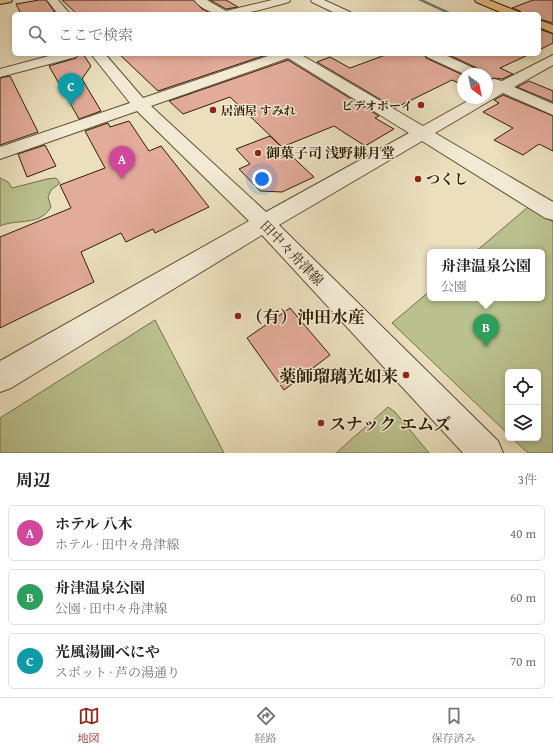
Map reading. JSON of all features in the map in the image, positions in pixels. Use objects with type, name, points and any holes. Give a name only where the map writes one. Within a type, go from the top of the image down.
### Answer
[{"type":"main road","points":[[0,1],[7,0]]},
{"type":"main road","points":[[480,0],[510,12]]},
{"type":"main road","points":[[541,24],[553,29]]},
{"type":"street","points":[[52,0],[62,12]]},
{"type":"street","points":[[199,0],[220,12]]},
{"type":"street","points":[[237,12],[285,0]]},
{"type":"street","points":[[316,0],[342,12]]},
{"type":"street","points":[[0,73],[64,56]]},
{"type":"street","name":"田中々舟津線","points":[[100,56],[140,105],[264,223],[486,453]]},
{"type":"street","points":[[0,153],[281,56]]},
{"type":"street","points":[[294,56],[553,212]]},
{"type":"street","points":[[436,56],[462,68]]},
{"type":"street","points":[[0,377],[264,223],[553,59]]},
{"type":"street","points":[[494,93],[553,110]]},
{"type":"green space","points":[[0,178],[8,182],[12,188],[56,178],[60,183],[51,190],[48,197],[51,207],[41,217],[35,220],[14,222],[0,226]]},
{"type":"green space","points":[[528,207],[553,222],[553,453],[528,453],[515,441],[541,441],[541,369],[505,369],[505,431],[392,323],[427,294],[427,301],[545,301],[545,249],[479,249]]},
{"type":"green space","points":[[155,320],[224,453],[0,453],[0,418]]},
{"type":"green space","points":[[388,407],[395,412],[429,453],[336,453]]},
{"type":"building","points":[[46,0],[55,12],[20,12],[16,4]]},
{"type":"building","points":[[62,0],[193,0],[202,9],[209,12],[75,12]]},
{"type":"building","points":[[210,0],[226,0],[238,7],[226,9]]},
{"type":"building","points":[[533,0],[553,0],[553,23],[541,20],[541,12],[521,12],[512,8]]},
{"type":"building","points":[[541,30],[553,34],[553,43],[541,49]]},
{"type":"building","points":[[78,56],[84,56],[91,66],[82,79],[101,111],[79,119],[49,66],[76,58]]},
{"type":"building","points":[[121,56],[263,56],[158,91]]},
{"type":"building","points":[[383,56],[425,56],[426,58],[457,72],[457,82],[452,80],[395,108],[317,62],[330,57],[350,68]]},
{"type":"building","points":[[451,56],[526,56],[500,68],[513,74],[502,79],[494,78],[493,68],[477,68]]},
{"type":"building","points":[[288,60],[379,116],[375,118],[394,129],[365,146],[334,126],[282,147],[230,97],[183,114],[169,101]]},
{"type":"building","points":[[10,76],[38,132],[0,145],[0,78]]},
{"type":"building","points":[[529,81],[553,91],[553,102],[517,87]]},
{"type":"building","points":[[503,95],[553,116],[553,151],[539,144],[523,155],[494,140],[513,128],[483,112],[499,103],[494,100]]},
{"type":"building","points":[[129,121],[149,151],[161,146],[209,207],[155,233],[153,229],[126,242],[121,233],[81,252],[94,282],[0,328],[0,237],[71,208],[60,185],[105,168],[85,131],[108,123],[110,127]]},
{"type":"building","points":[[270,136],[314,177],[282,192],[260,191],[239,169],[250,164],[236,149]]},
{"type":"building","points":[[45,145],[56,166],[27,177],[18,154]]},
{"type":"building","points":[[290,308],[330,355],[284,390],[247,338]]},
{"type":"waterway","points":[[420,0],[447,12]]},
{"type":"place","name":"ビデオボーイ","points":[[421,105]]},
{"type":"place","name":"光風湯圃べにや","points":[[71,106]]},
{"type":"place","name":"居酒屋 すみれ","points":[[213,110]]},
{"type":"place","name":"御菓子司 浅野耕月堂","points":[[258,153]]},
{"type":"place","name":"ホテル 八木","points":[[122,179]]},
{"type":"place","name":"つくし","points":[[418,179]]},
{"type":"place","name":"（有）沖田水産","points":[[238,316]]},
{"type":"place","name":"舟津温泉公園","points":[[486,347]]},
{"type":"place","name":"薬師瑠璃光如来","points":[[406,375]]},
{"type":"place","name":"スナック エムズ","points":[[321,423]]}]
